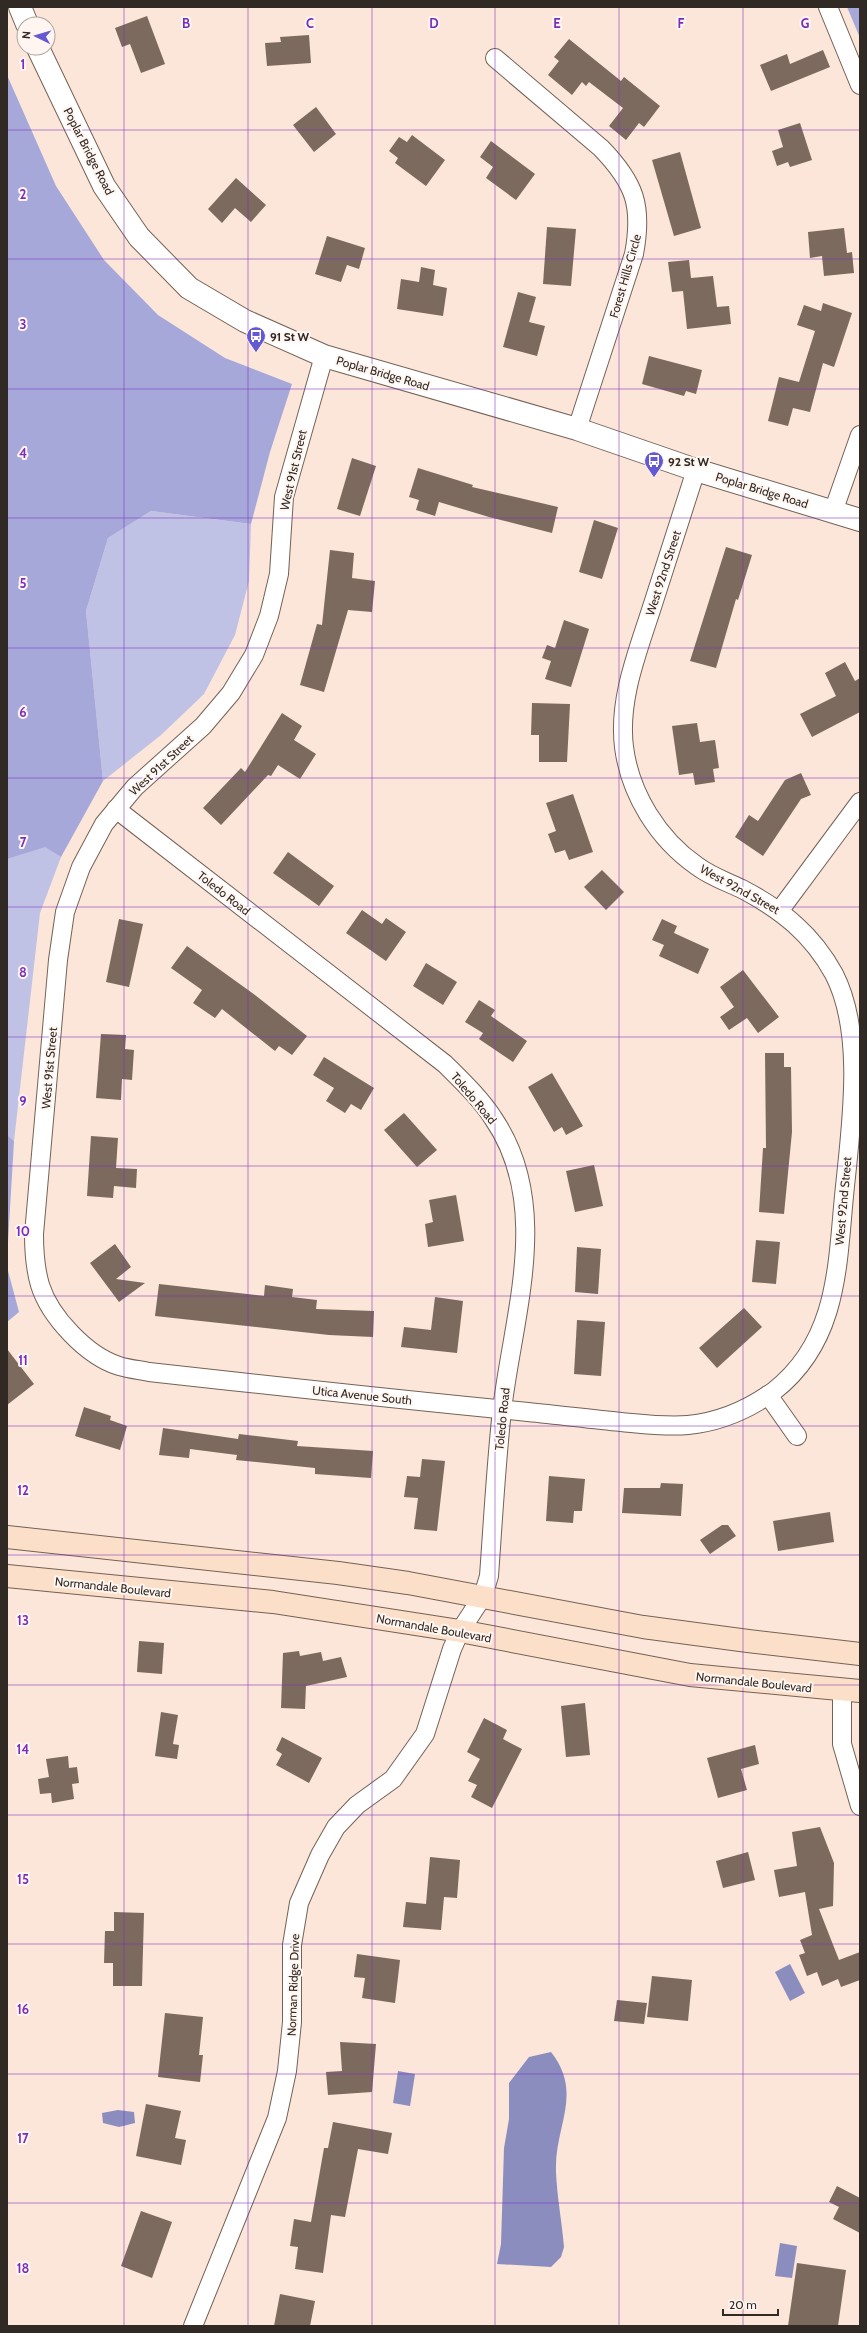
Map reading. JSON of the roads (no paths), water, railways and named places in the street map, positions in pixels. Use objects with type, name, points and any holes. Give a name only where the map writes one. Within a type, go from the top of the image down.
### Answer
[{"type":"main road","points":[[7,1537],[338,1573],[483,1596],[643,1627],[748,1642],[860,1654]]},
{"type":"main road","name":"Normandale Boulevard","points":[[7,1576],[273,1602],[460,1631],[690,1675],[851,1691]]},
{"type":"street","points":[[828,7],[860,85]]},
{"type":"street","name":"Poplar Bridge Road","points":[[42,56],[104,186],[139,237],[189,288],[245,321],[324,356],[576,429],[696,470],[860,520]]},
{"type":"street","name":"Forest Hills Circle","points":[[495,58],[601,148],[617,164],[630,184],[637,206],[639,230],[634,254],[576,429]]},
{"type":"street","name":"West 91st Street","points":[[34,1234],[58,960],[65,912],[81,867],[104,824],[135,786],[203,726],[231,693],[254,655],[269,616],[279,574],[284,497],[324,356]]},
{"type":"street","points":[[833,512],[860,435]]},
{"type":"street","name":"West 92nd Street","points":[[696,470],[630,675],[623,711],[624,746],[632,782],[648,815],[670,843],[699,868],[780,910],[792,919],[815,946],[835,975],[847,1008],[854,1043],[854,1078],[837,1272],[831,1305],[818,1337],[800,1364],[776,1389],[768,1395]]},
{"type":"street","points":[[780,910],[860,802]]},
{"type":"street","name":"Toledo Road","points":[[116,809],[445,1064],[470,1090],[494,1119],[510,1150],[521,1186],[526,1221],[525,1258],[502,1410],[489,1576],[483,1596],[460,1631]]},
{"type":"street","name":"Utica Avenue South","points":[[34,1234],[34,1260],[40,1286],[52,1309],[67,1330],[90,1350],[118,1366],[149,1372],[502,1410],[684,1426],[717,1420],[768,1395]]},
{"type":"street","points":[[768,1395],[797,1436]]},
{"type":"street","name":"Norman Ridge Drive","points":[[193,2326],[277,2118],[287,2071],[292,2022],[292,1945],[299,1903],[320,1855],[336,1827],[358,1805],[393,1779],[416,1749],[427,1728],[460,1631]]},
{"type":"street","points":[[851,1691],[840,1710],[842,1744],[860,1806]]},
{"type":"place","name":"91 St W","points":[[256,353]]},
{"type":"place","name":"92 St W","points":[[654,478]]}]
